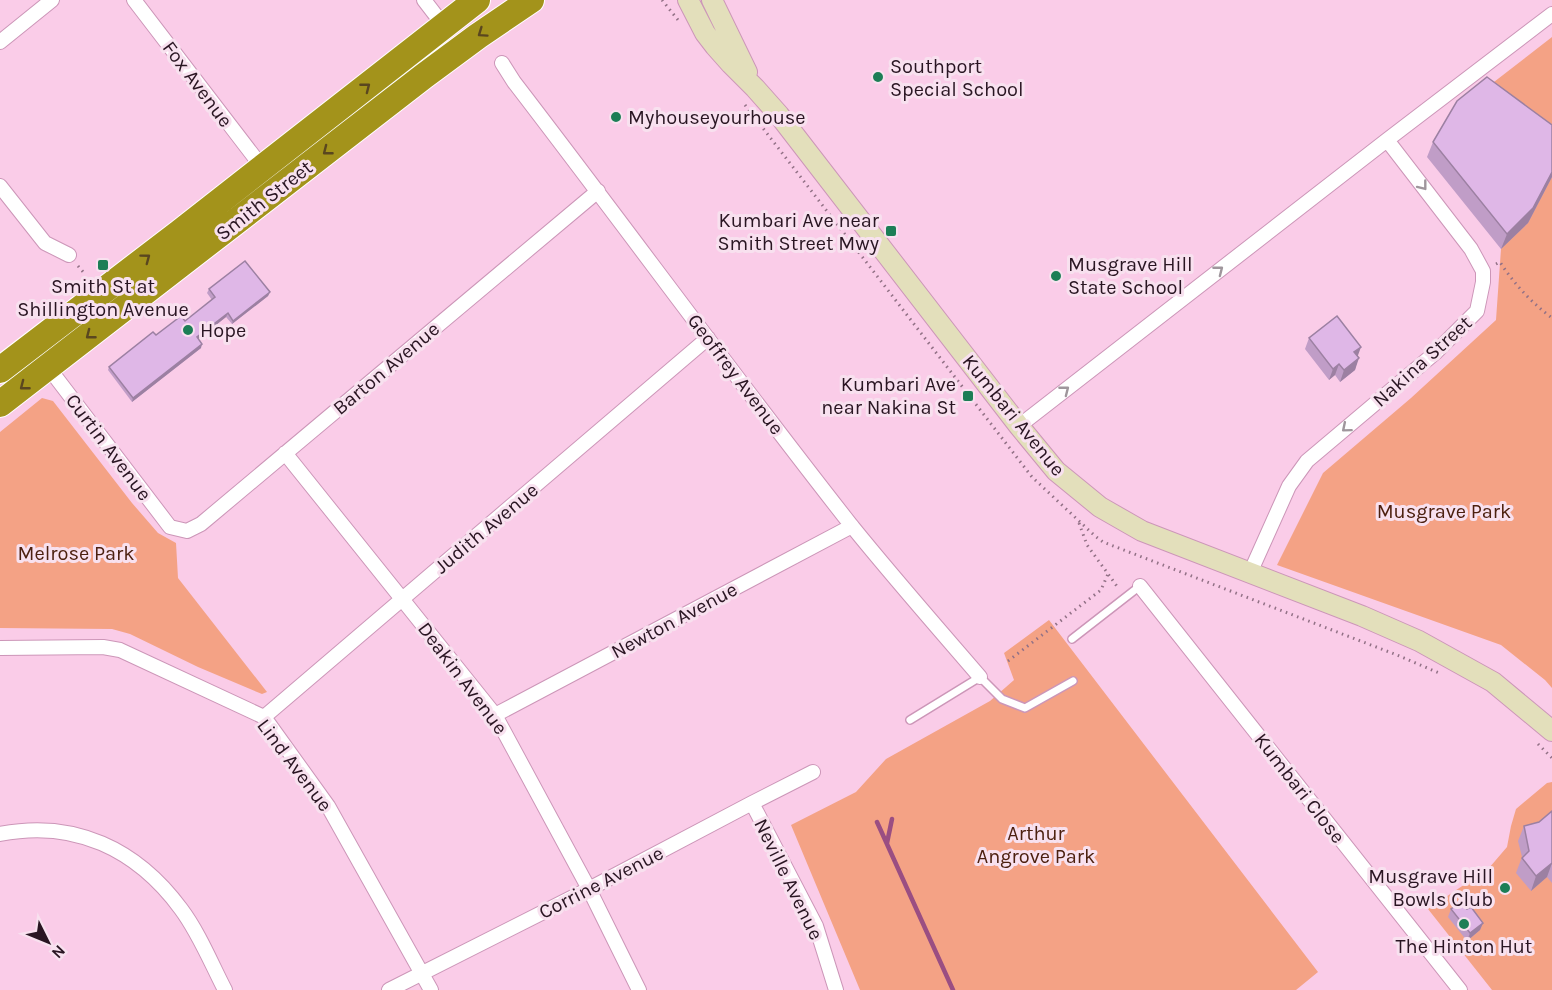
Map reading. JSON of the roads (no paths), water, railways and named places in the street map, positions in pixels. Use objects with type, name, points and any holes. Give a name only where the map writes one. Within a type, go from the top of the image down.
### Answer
[{"type":"highway","name":"Smith Street","points":[[0,370],[477,0]]},
{"type":"highway","name":"Smith Street","points":[[0,404],[424,76],[531,0]]},
{"type":"main road","name":"Kumbari Avenue","points":[[688,0],[705,33],[731,64],[749,95],[779,115],[1056,471],[1100,507],[1142,531],[1362,616],[1419,641],[1493,682],[1545,737]]},
{"type":"main road","name":"Kumbari Avenue","points":[[712,0],[749,95]]},
{"type":"street","points":[[0,42],[52,0]]},
{"type":"street","name":"Fox Avenue","points":[[134,0],[262,167]]},
{"type":"street","points":[[424,0],[444,26]]},
{"type":"street","points":[[1019,426],[1552,15]]},
{"type":"street","name":"Geoffrey Avenue","points":[[502,63],[514,82],[852,526],[980,677]]},
{"type":"street","name":"Nakina Street","points":[[1250,573],[1289,486],[1306,461],[1436,353],[1477,311],[1483,271],[1471,249],[1387,140]]},
{"type":"street","points":[[0,186],[45,243],[69,255]]},
{"type":"street","name":"Barton Avenue","points":[[170,527],[187,531],[201,524],[598,191]]},
{"type":"street","name":"Judith Avenue","points":[[264,717],[708,338]]},
{"type":"street","name":"Curtin Avenue","points":[[48,367],[170,527]]},
{"type":"street","name":"Deakin Avenue","points":[[285,453],[495,715],[589,889],[639,990]]},
{"type":"street","name":"Newton Avenue","points":[[495,715],[852,526]]},
{"type":"street","name":"Kumbari Close","points":[[1140,586],[1460,990]]},
{"type":"street","name":"Lind Avenue","points":[[0,648],[102,647],[120,650],[264,717],[328,806],[431,990]]},
{"type":"street","name":"Corrine Avenue","points":[[390,990],[813,772]]},
{"type":"street","name":"Neville Avenue","points":[[752,803],[816,926],[836,990]]},
{"type":"street","points":[[0,834],[31,830],[67,832],[97,841],[132,860],[157,881],[181,909],[225,990]]},
{"type":"lane","points":[[1072,639],[1140,586]]},
{"type":"lane","points":[[910,720],[980,677],[1002,699],[1025,708],[1073,681]]},
{"type":"waterway","points":[[887,843],[892,819]]},
{"type":"waterway","points":[[877,822],[953,990]]},
{"type":"place","name":"Southport Special School","points":[[878,77]]},
{"type":"place","name":"Myhouseyourhouse","points":[[616,117]]},
{"type":"place","name":"Kumbari Ave near Smith Street Mwy","points":[[891,231]]},
{"type":"place","name":"Smith St at Shillington Avenue","points":[[103,265]]},
{"type":"place","name":"Musgrave Hill State School","points":[[1056,276]]},
{"type":"place","name":"Hope","points":[[188,330]]},
{"type":"place","name":"Kumbari Ave near Nakina St","points":[[968,396]]},
{"type":"place","name":"Musgrave Hill Bowls Club","points":[[1505,888]]},
{"type":"place","name":"The Hinton Hut","points":[[1464,924]]},
{"type":"park label","name":"Musgrave Park","points":[[1444,511]]},
{"type":"park label","name":"Melrose Park","points":[[76,553]]},
{"type":"park label","name":"Arthur Angrove Park","points":[[1036,844]]}]
